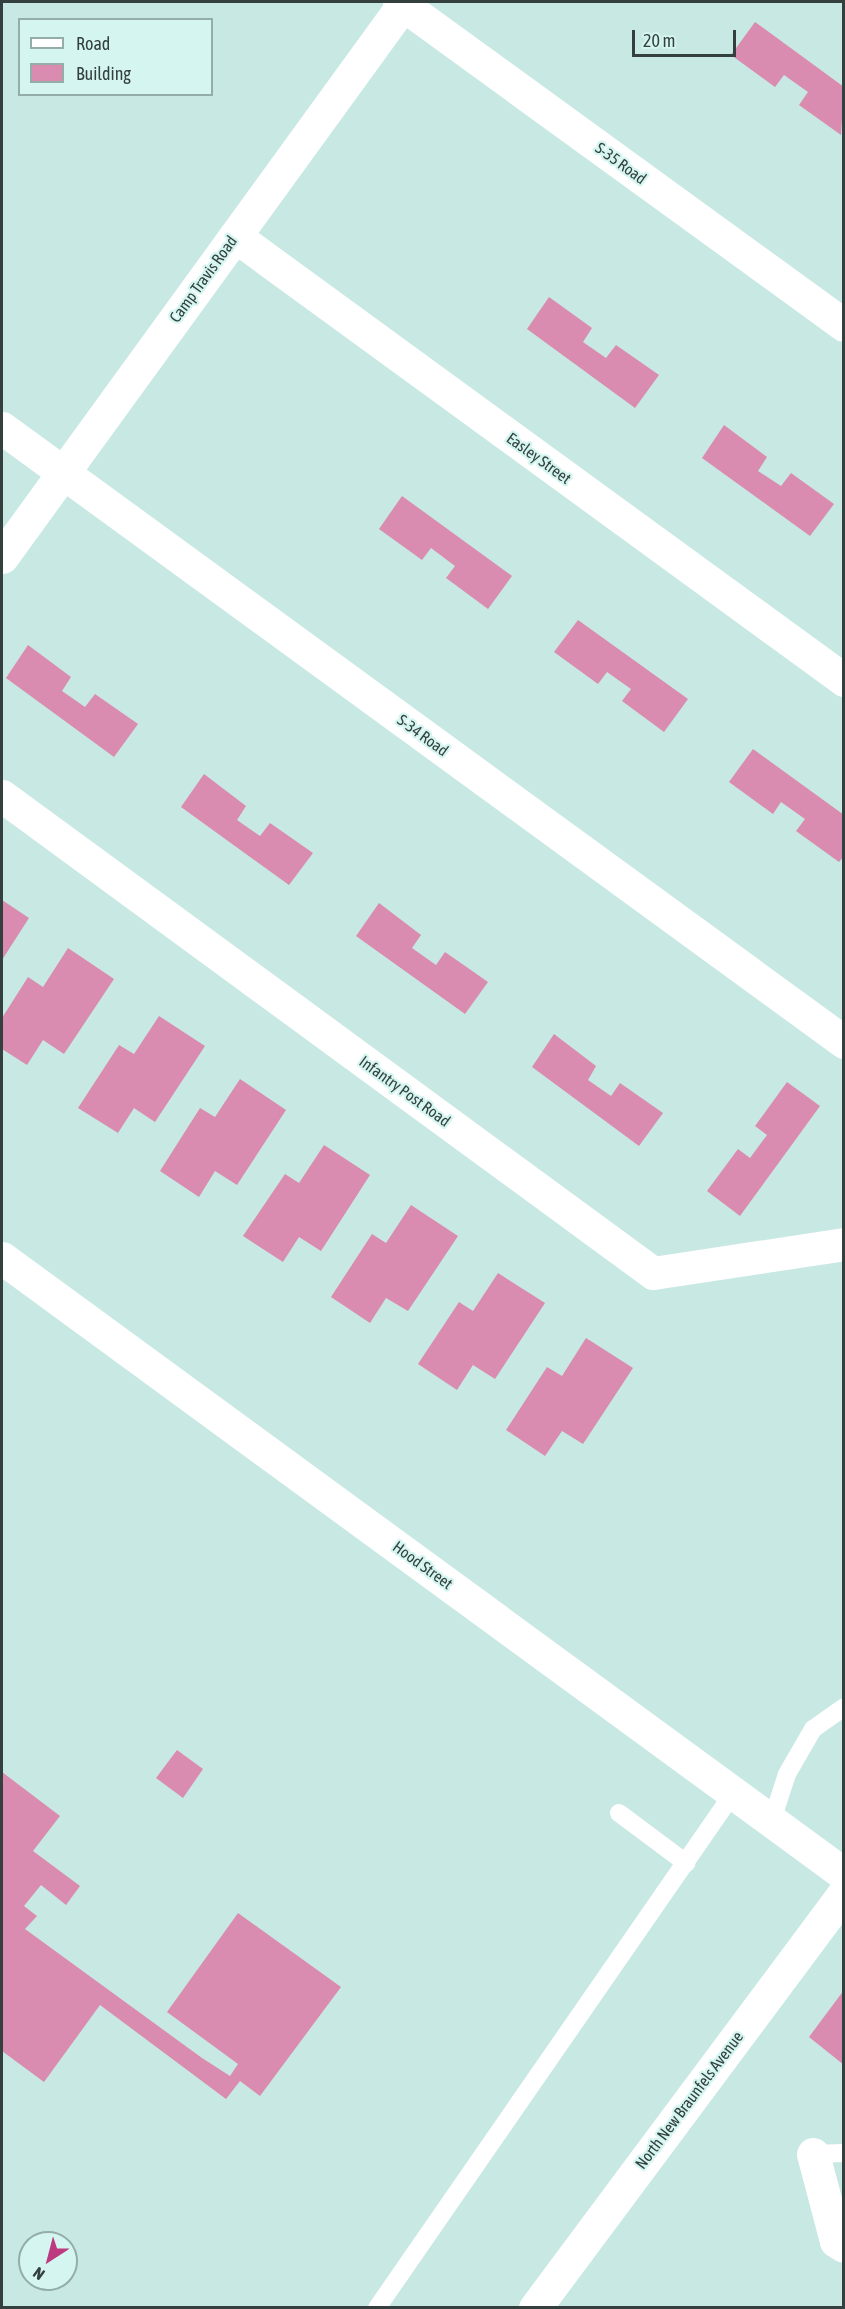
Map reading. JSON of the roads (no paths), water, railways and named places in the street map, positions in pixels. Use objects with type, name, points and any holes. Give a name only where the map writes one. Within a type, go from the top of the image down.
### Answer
[{"type":"street","name":"Camp Travis Road","points":[[2,557],[402,2]]},
{"type":"street","name":"S-35 Road","points":[[402,2],[843,325]]},
{"type":"street","name":"Easley Street","points":[[235,236],[843,680]]},
{"type":"street","name":"S-34 Road","points":[[2,428],[843,1042]]},
{"type":"street","name":"Infantry Post Road","points":[[2,796],[653,1273],[843,1244]]},
{"type":"street","name":"Hood Street","points":[[2,1258],[843,1874]]},
{"type":"street","name":"North New Braunfels Avenue","points":[[535,2307],[843,1893]]},
{"type":"street","points":[[828,2154],[837,2241],[843,2246]]},
{"type":"lane","points":[[772,1820],[787,1773],[813,1729],[843,1707]]},
{"type":"lane","points":[[377,2307],[734,1792]]},
{"type":"lane","points":[[619,1813],[686,1863]]}]
